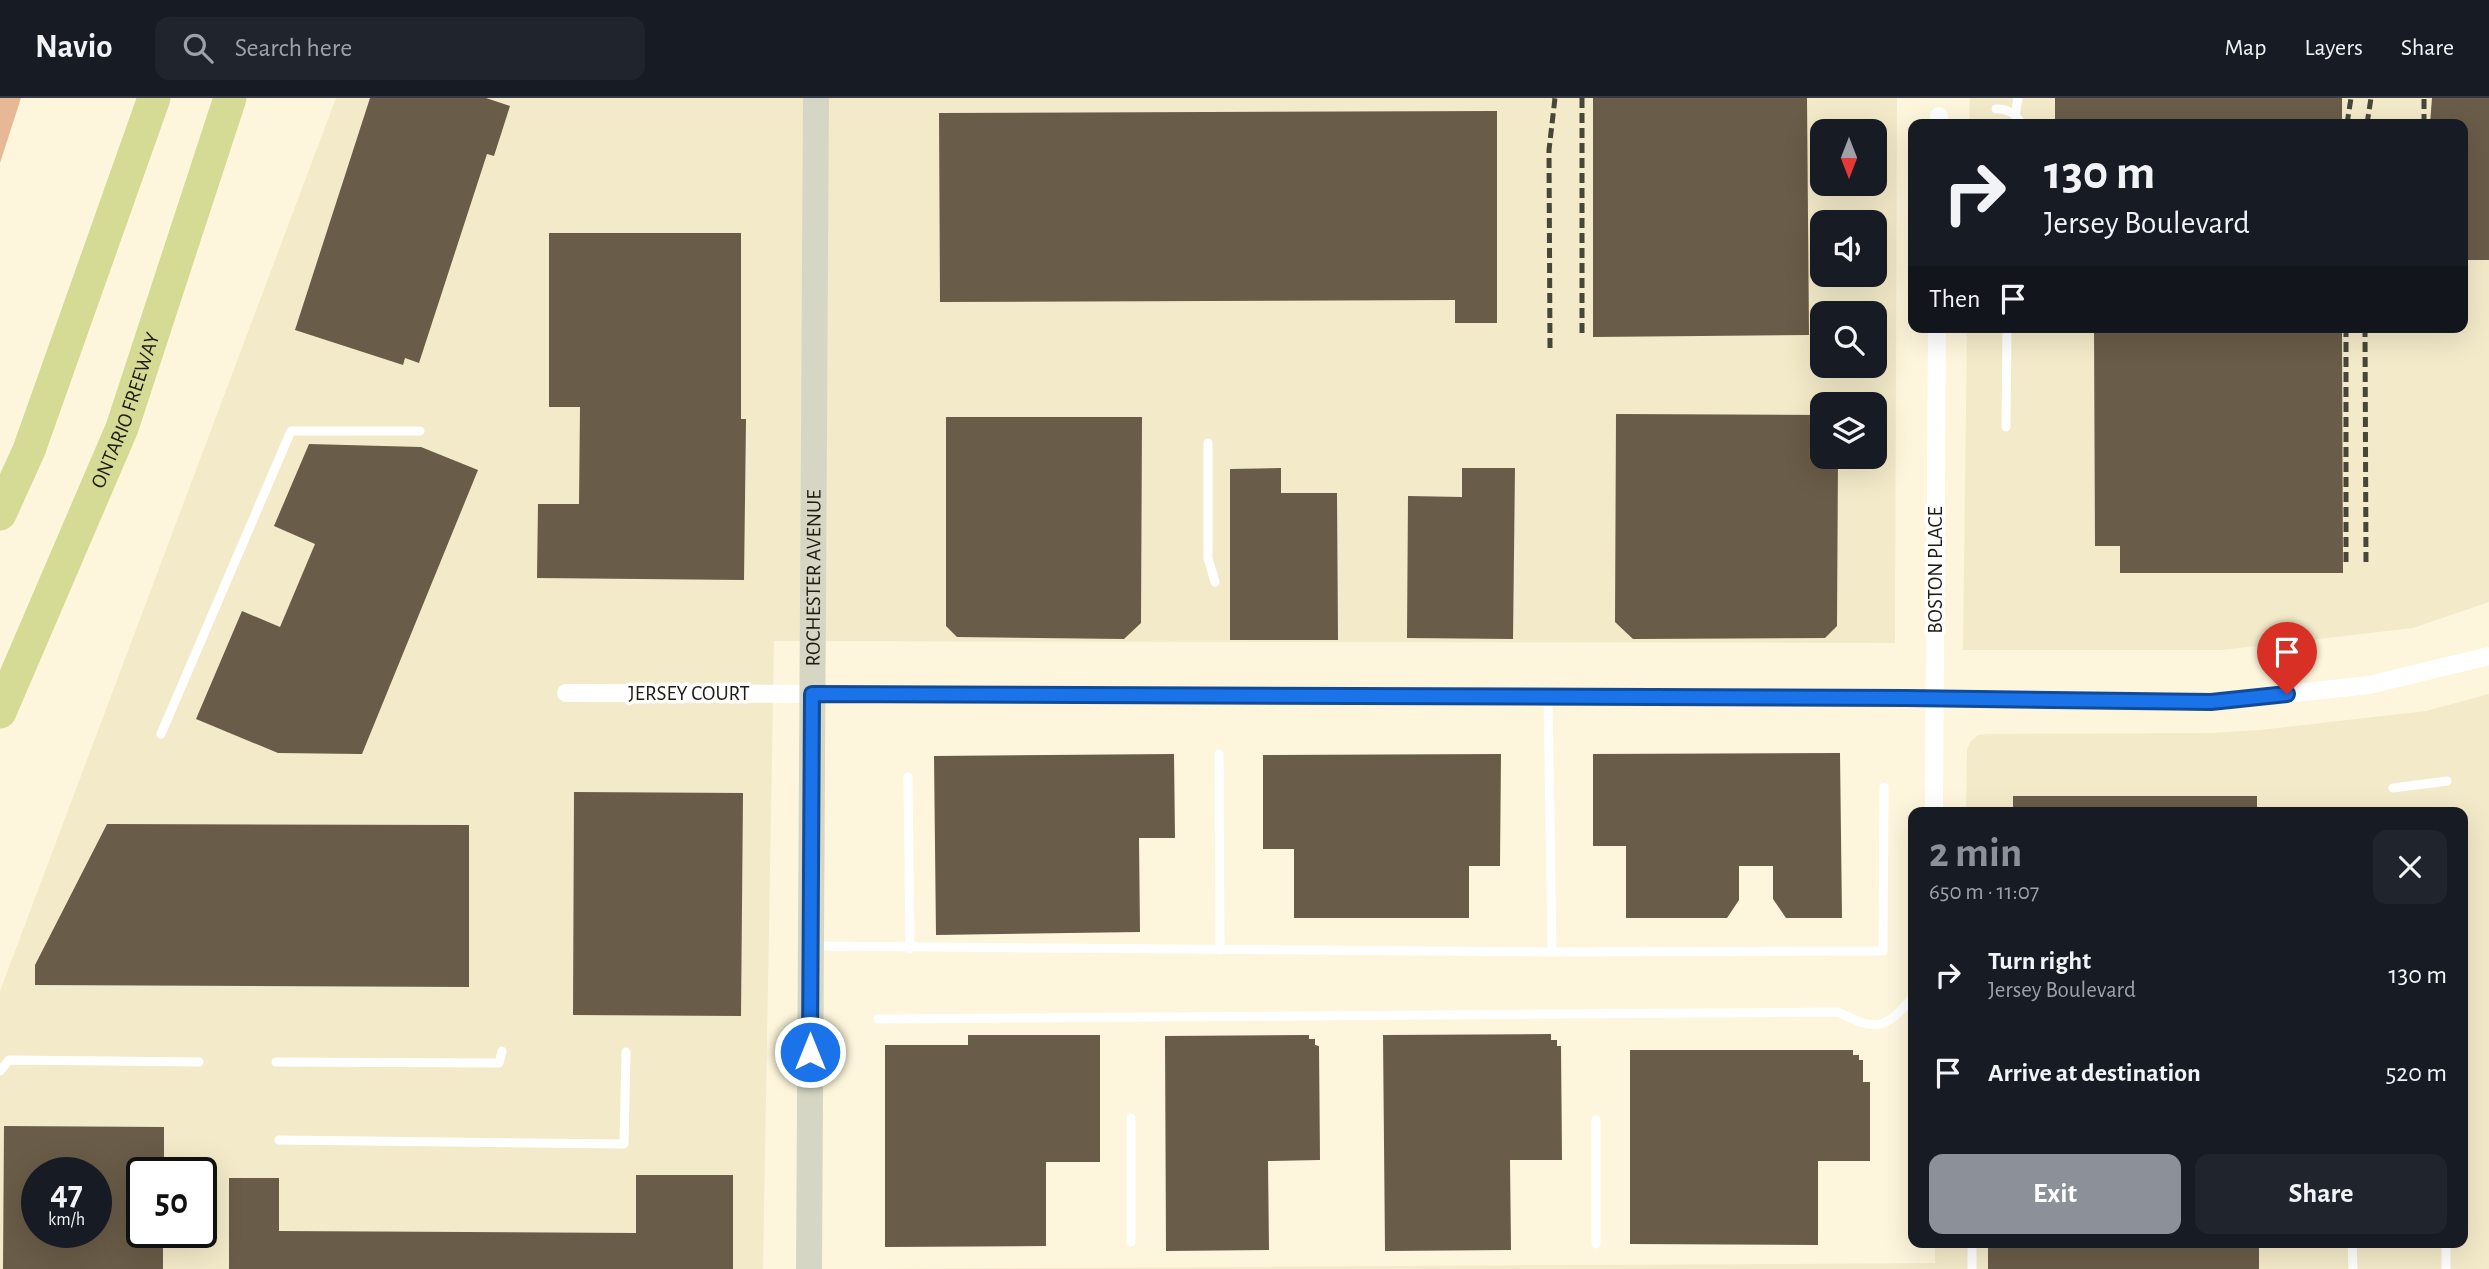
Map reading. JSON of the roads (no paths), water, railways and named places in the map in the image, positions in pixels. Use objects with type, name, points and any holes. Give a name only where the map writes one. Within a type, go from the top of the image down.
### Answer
[{"type":"highway","points":[[0,514],[34,437],[154,98]]},
{"type":"highway","name":"ONTARIO FREEWAY","points":[[0,712],[122,428],[230,98]]},
{"type":"main road","name":"ROCHESTER AVENUE","points":[[809,1269],[816,98]]},
{"type":"street","name":"BOSTON PLACE","points":[[1934,807],[1937,333]]},
{"type":"street","name":"JERSEY COURT","points":[[566,692],[1934,698],[2211,702],[2369,685],[2489,656]]},
{"type":"lane","points":[[2018,98],[2018,119]]},
{"type":"lane","points":[[1996,109],[2006,109],[2017,119]]},
{"type":"lane","points":[[2006,427],[2007,333]]},
{"type":"lane","points":[[161,734],[291,431],[420,431]]},
{"type":"lane","points":[[1208,443],[1208,558],[1215,582]]},
{"type":"lane","points":[[1548,696],[1552,952]]},
{"type":"lane","points":[[1219,754],[1220,950]]},
{"type":"lane","points":[[908,777],[910,949]]},
{"type":"lane","points":[[2393,788],[2447,781]]},
{"type":"lane","points":[[811,946],[910,949],[1552,952],[1883,951],[1884,787]]},
{"type":"lane","points":[[878,1019],[1838,1012],[1864,1025],[1880,1026],[1898,1015],[1908,1003]]},
{"type":"lane","points":[[276,1062],[499,1063],[502,1051]]},
{"type":"lane","points":[[279,1140],[624,1144],[626,1052]]},
{"type":"lane","points":[[0,1071],[9,1060],[199,1062]]},
{"type":"lane","points":[[1131,1118],[1132,1242]]},
{"type":"lane","points":[[1596,1120],[1596,1244]]},
{"type":"lane","points":[[1972,1248],[1972,1269]]},
{"type":"lane","points":[[2352,1248],[2353,1269]]},
{"type":"lane","points":[[2446,1248],[2446,1269]]},
{"type":"railway","points":[[1550,348],[1549,150],[1555,98]]},
{"type":"railway","points":[[1582,98],[1582,337]]},
{"type":"railway","points":[[2348,119],[2351,98]]},
{"type":"railway","points":[[2368,119],[2371,98]]},
{"type":"railway","points":[[2424,98],[2424,119]]},
{"type":"railway","points":[[2346,333],[2346,565]]},
{"type":"railway","points":[[2365,333],[2366,564]]}]
